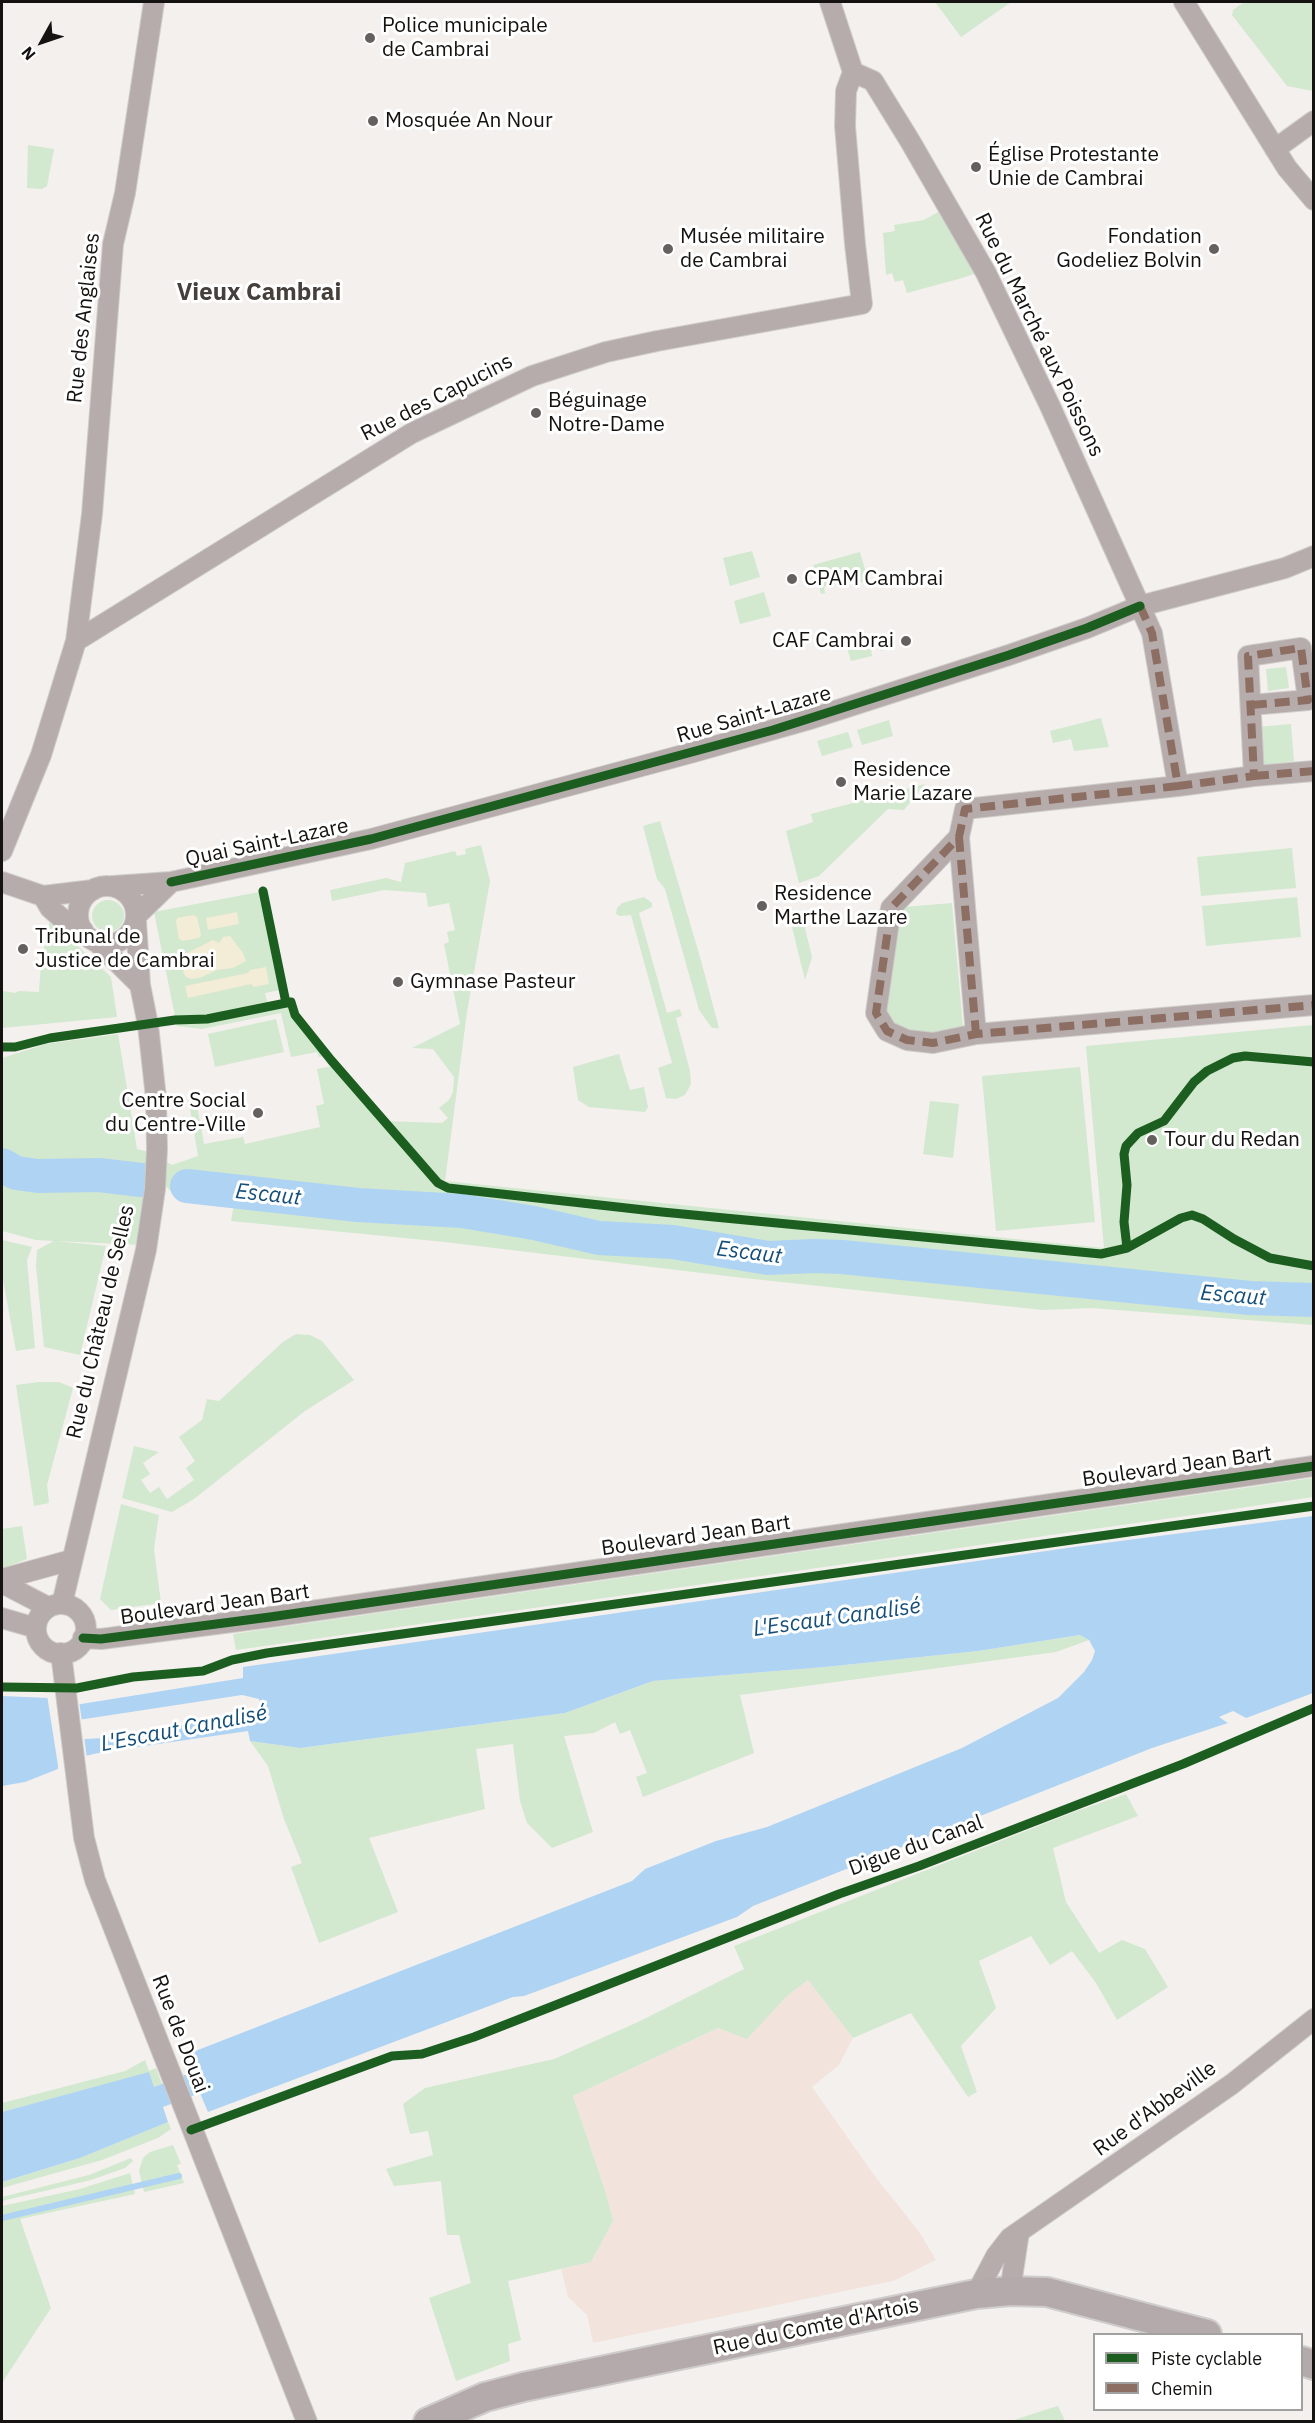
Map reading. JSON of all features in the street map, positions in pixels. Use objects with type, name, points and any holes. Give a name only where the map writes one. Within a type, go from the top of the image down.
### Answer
[{"type":"main road","name":"Rue du Comte d'Artois","points":[[428,2421],[485,2397],[523,2387],[976,2294],[1010,2291],[1047,2292],[1203,2333]]},
{"type":"street","name":"Rue des Anglaises","points":[[2,851],[41,755],[76,641],[92,514],[113,244],[125,193],[154,2]]},
{"type":"street","points":[[830,2],[853,72]]},
{"type":"street","points":[[1184,2],[1290,172],[1314,200]]},
{"type":"street","name":"Rue des Capucins","points":[[76,641],[412,433],[532,376],[606,352],[651,342],[862,304],[845,126],[846,91],[853,72]]},
{"type":"street","name":"Rue du Marché aux Poissons","points":[[853,72],[873,81],[883,96],[986,273],[1055,416],[1152,633],[1178,786]]},
{"type":"street","points":[[1275,149],[1314,121]]},
{"type":"street","name":"Rue Saint-Lazare","points":[[371,839],[773,730],[1009,655],[1087,628],[1140,606],[1285,568],[1314,556]]},
{"type":"street","points":[[1251,705],[1254,776]]},
{"type":"street","points":[[976,1034],[959,837],[966,809],[1314,771]]},
{"type":"street","points":[[959,837],[891,908],[876,1013],[886,1031],[907,1040],[933,1043],[976,1034],[1314,1005]]},
{"type":"street","name":"Quai Saint-Lazare","points":[[113,886],[171,882],[371,839]]},
{"type":"street","points":[[2,882],[43,896],[113,886],[121,889],[132,901],[136,919],[126,938],[107,944],[67,923],[50,908],[43,896]]},
{"type":"street","name":"Quai Saint-Lazare","points":[[136,919],[171,882]]},
{"type":"street","points":[[93,890],[80,903],[78,913],[90,936],[140,985]]},
{"type":"street","name":"Rue du Château de Selles","points":[[55,1606],[71,1560],[146,1250],[155,1189],[156,1098],[148,1025],[140,985],[136,919]]},
{"type":"street","name":"Boulevard Jean Bart","points":[[83,1638],[101,1639],[281,1615],[1314,1466]]},
{"type":"street","points":[[2,1579],[71,1560]]},
{"type":"street","points":[[2,1583],[55,1606],[72,1607],[81,1615],[85,1627],[83,1638],[61,1662],[43,1646],[36,1634],[39,1616],[55,1606]]},
{"type":"street","points":[[2,1618],[36,1628]]},
{"type":"street","name":"Rue de Douai","points":[[61,1662],[84,1838],[94,1881],[306,2421]]},
{"type":"street","name":"Rue d'Abbeville","points":[[976,2294],[996,2256],[1010,2238],[1232,2084],[1314,2019]]},
{"type":"street","points":[[1010,2291],[1019,2232]]},
{"type":"shaded area","points":[[808,1980],[853,2038],[839,2065],[812,2087],[874,2175],[920,2233],[936,2260],[893,2281],[593,2343],[587,2315],[568,2297],[561,2269],[591,2262],[613,2221],[606,2193],[573,2096],[718,2028],[747,2038],[788,1995]]},
{"type":"green space","points":[[935,2],[1011,2],[961,37]]},
{"type":"green space","points":[[1244,2],[1313,2],[1313,91],[1287,86],[1232,15],[1233,10]]},
{"type":"green space","points":[[28,145],[54,149],[47,186],[42,189],[27,188]]},
{"type":"green space","points":[[940,211],[975,272],[962,278],[907,293],[903,280],[895,282],[892,273],[886,275],[883,233],[895,231],[894,225],[924,220]]},
{"type":"green space","points":[[752,551],[760,577],[730,586],[723,558]]},
{"type":"green space","points":[[860,552],[868,580],[855,584],[853,579],[824,587],[825,593],[821,594],[813,565]]},
{"type":"green space","points":[[764,592],[771,616],[740,624],[734,601]]},
{"type":"green space","points":[[885,634],[888,649],[871,650],[872,656],[851,661],[846,644]]},
{"type":"green space","points":[[1286,667],[1289,688],[1268,691],[1266,669]]},
{"type":"green space","points":[[1101,718],[1109,747],[1074,751],[1071,739],[1053,743],[1050,731]]},
{"type":"green space","points":[[889,720],[893,736],[862,745],[857,730]]},
{"type":"green space","points":[[1291,724],[1294,761],[1260,766],[1256,727]]},
{"type":"green space","points":[[848,732],[853,747],[822,756],[817,741]]},
{"type":"green space","points":[[925,784],[904,810],[888,809],[819,876],[799,883],[786,831],[813,822],[811,814]]},
{"type":"green space","points":[[660,821],[719,1028],[712,1028],[699,1010],[665,889],[657,879],[643,826]]},
{"type":"green space","points":[[481,845],[490,881],[467,1012],[445,1181],[1104,1248],[1086,1046],[1313,1025],[1313,1325],[1091,1308],[1043,1310],[735,1277],[445,1242],[231,1221],[234,1204],[179,1201],[167,1187],[149,1194],[143,1245],[55,1241],[106,1246],[80,1355],[44,1347],[36,1266],[37,1250],[54,1241],[36,1240],[2,1231],[2,1058],[46,1044],[118,1034],[137,1149],[149,1152],[172,1165],[198,1156],[188,1096],[195,1094],[204,1144],[243,1137],[245,1144],[320,1127],[316,1106],[324,1104],[317,1069],[333,1066],[381,1121],[442,1123],[448,1118],[439,1108],[449,1100],[453,1092],[454,1077],[433,1049],[412,1048],[460,1024],[444,944],[449,942],[447,932],[455,930],[449,903],[428,907],[426,893],[384,890],[332,901],[330,890],[386,878],[401,882],[405,863],[455,851],[457,856],[466,854],[465,849]]},
{"type":"green space","points":[[1292,848],[1296,888],[1201,896],[1197,857]]},
{"type":"green space","points":[[259,892],[280,990],[265,993],[269,1009],[287,1005],[290,1015],[325,1056],[319,1057],[317,1052],[291,1057],[281,1013],[202,1029],[177,1026],[154,912]]},
{"type":"green space","points":[[644,897],[652,903],[652,907],[639,913],[667,1013],[680,1009],[682,1016],[676,1018],[690,1071],[691,1084],[685,1095],[676,1099],[666,1098],[658,1068],[672,1063],[631,915],[616,914],[617,908],[622,903]]},
{"type":"green space","points":[[1297,897],[1301,937],[1206,946],[1202,906]]},
{"type":"green space","points":[[108,900],[119,905],[124,916],[119,927],[108,932],[97,927],[92,916],[97,905]]},
{"type":"green space","points":[[952,903],[963,1027],[924,1037],[899,1032],[880,1010],[893,920],[904,907]]},
{"type":"green space","points":[[802,916],[812,957],[805,980],[790,919]]},
{"type":"green space","points":[[50,920],[111,977],[117,1017],[2,1028],[2,991],[39,992],[41,963]]},
{"type":"green space","points":[[276,1019],[284,1052],[215,1067],[208,1034]]},
{"type":"green space","points":[[619,1054],[630,1090],[644,1087],[648,1107],[645,1112],[589,1107],[578,1100],[573,1067]]},
{"type":"green space","points":[[1080,1067],[1095,1222],[996,1231],[982,1076]]},
{"type":"green space","points":[[930,1101],[959,1104],[953,1158],[923,1154]]},
{"type":"green space","points":[[2,1240],[32,1247],[27,1260],[35,1348],[16,1351],[2,1274]]},
{"type":"green space","points":[[296,1334],[310,1335],[322,1341],[354,1380],[305,1411],[194,1499],[172,1512],[122,1498],[134,1446],[159,1452],[143,1463],[150,1474],[141,1480],[150,1493],[159,1487],[167,1499],[194,1480],[186,1468],[195,1461],[179,1437],[202,1420],[207,1399],[219,1401],[283,1342]]},
{"type":"green space","points":[[59,1382],[73,1388],[47,1485],[49,1503],[34,1506],[16,1385]]},
{"type":"green space","points":[[1313,1478],[1313,1497],[1214,1512],[236,1650],[233,1634]]},
{"type":"green space","points":[[121,1504],[159,1515],[154,1549],[161,1603],[111,1610],[100,1599]]},
{"type":"green space","points":[[22,1526],[27,1559],[4,1568],[2,1567],[2,1529]]},
{"type":"green space","points":[[1080,1635],[1089,1640],[1056,1652],[740,1695],[754,1753],[643,1797],[636,1777],[647,1773],[630,1730],[620,1734],[615,1722],[594,1733],[564,1736],[593,1832],[552,1848],[527,1823],[520,1801],[513,1744],[476,1749],[485,1809],[369,1838],[398,1912],[319,1943],[291,1867],[302,1863],[284,1819],[268,1766],[250,1741],[300,1748],[565,1713],[653,1681],[825,1667],[978,1651]]},
{"type":"green space","points":[[1126,1794],[1138,1816],[1053,1848],[1066,1902],[1099,1953],[1122,1940],[1145,1949],[1168,1987],[1117,2020],[1096,1983],[1072,1951],[1050,1965],[1031,1936],[979,1961],[996,2008],[961,2046],[977,2092],[968,2097],[911,2013],[853,2038],[808,1980],[788,1995],[747,2039],[718,2028],[573,2096],[606,2193],[613,2221],[591,2262],[508,2281],[521,2340],[508,2344],[510,2361],[456,2381],[429,2298],[471,2283],[459,2235],[447,2235],[441,2181],[394,2186],[386,2169],[433,2155],[428,2131],[410,2134],[403,2104],[425,2088],[554,2059],[636,2023],[744,1969],[734,1946],[1074,1812]]},
{"type":"green space","points":[[145,2060],[149,2071],[156,2068],[162,2084],[154,2087],[149,2073],[2,2112],[2,2103],[125,2071]]},
{"type":"green space","points":[[168,2122],[171,2129],[158,2138],[102,2160],[2,2188],[2,2182],[80,2158]]},
{"type":"green space","points":[[173,2145],[181,2164],[177,2165],[184,2183],[144,2192],[139,2171],[143,2158],[150,2152]]},
{"type":"green space","points":[[131,2158],[133,2161],[125,2168],[91,2180],[2,2201],[2,2197],[89,2175]]},
{"type":"green space","points":[[130,2173],[135,2194],[20,2219],[51,2308],[2,2383],[2,2206],[80,2189]]},
{"type":"green space","points":[[1058,2406],[1065,2421],[1011,2421],[1051,2408]]},
{"type":"sand","points":[[237,912],[239,924],[208,930],[206,918]]},
{"type":"sand","points":[[193,915],[197,917],[201,935],[199,938],[182,941],[179,939],[177,918]]},
{"type":"sand","points":[[230,936],[246,961],[233,968],[217,970],[202,977],[192,979],[186,977],[183,972],[185,967],[180,963],[187,953],[213,940],[219,943],[223,937]]},
{"type":"sand","points":[[266,967],[269,984],[254,987],[251,984],[188,998],[185,986]]},
{"type":"water","name":"L'Escaut Canalisé","points":[[1313,1516],[1313,1693],[1246,1718],[1233,1711],[1219,1717],[1228,1723],[1152,1748],[753,1906],[737,1917],[524,1996],[513,1997],[208,2112],[200,2093],[163,2107],[168,2122],[80,2158],[2,2182],[2,2112],[149,2072],[154,2087],[162,2084],[192,2072],[185,2055],[632,1881],[645,1869],[716,1841],[767,1827],[962,1748],[1058,1698],[1084,1672],[1095,1651],[1089,1640],[1080,1635],[978,1651],[825,1667],[653,1681],[565,1713],[300,1748],[250,1741],[248,1731],[103,1752],[58,1762],[58,1769],[25,1782],[2,1786],[2,1696],[48,1698],[50,1709],[243,1678],[243,1667],[1074,1547]],"holes":[[[242,1695],[259,1699],[261,1706],[245,1715],[102,1738],[55,1741],[52,1724]]]},
{"type":"pier","points":[[47,1695],[51,1697],[52,1705],[79,1701],[82,1722],[55,1727],[57,1738],[84,1736],[87,1759],[61,1765],[59,1772]]},
{"type":"waterway","name":"Escaut","points":[[2,1165],[16,1173],[38,1176],[99,1175],[141,1180]]},
{"type":"waterway","name":"Escaut","points":[[187,1186],[358,1205],[462,1211],[534,1223],[599,1238],[673,1242],[768,1258],[842,1257],[1250,1298],[1314,1300]]},
{"type":"waterway","points":[[2,2218],[179,2176]]},
{"type":"marked path","points":[[1140,606],[1152,633],[1178,786],[1254,776],[1248,656],[1301,648],[1308,700],[1251,705]]},
{"type":"marked path","points":[[1254,776],[1314,771]]},
{"type":"marked path","points":[[1178,786],[965,809],[959,837],[891,908],[876,1013],[887,1031],[907,1040],[933,1043],[976,1034],[1314,1005]]},
{"type":"marked path","points":[[959,837],[976,1034]]},
{"type":"cycle path","points":[[171,882],[371,839],[773,730],[1009,655],[1087,628],[1140,606]]},
{"type":"cycle path","points":[[263,891],[286,1003],[291,1002],[295,1015],[331,1060],[438,1183],[448,1188],[662,1212],[1101,1254],[1127,1248],[1181,1218],[1192,1215],[1203,1219],[1270,1258],[1314,1266]]},
{"type":"cycle path","points":[[2,1047],[15,1047],[50,1038],[175,1020],[207,1019],[286,1003]]},
{"type":"cycle path","points":[[1127,1248],[1124,1222],[1127,1185],[1124,1154],[1126,1146],[1138,1133],[1164,1121],[1194,1082],[1207,1071],[1233,1058],[1245,1056],[1314,1062]]},
{"type":"cycle path","points":[[83,1638],[101,1639],[270,1617],[1314,1466]]},
{"type":"cycle path","points":[[2,1687],[77,1688],[133,1677],[203,1671],[232,1660],[267,1653],[1314,1506]]},
{"type":"cycle path","name":"Digue du Canal","points":[[191,2130],[392,2056],[422,2054],[474,2037],[839,1894],[919,1866],[1183,1764],[1314,1708]]},
{"type":"place","name":"Police municipale de Cambrai","points":[[370,38]]},
{"type":"place","name":"Mosquée An Nour","points":[[373,121]]},
{"type":"place","name":"Église Protestante Unie de Cambrai","points":[[976,167]]},
{"type":"place","name":"Musée militaire de Cambrai","points":[[668,249]]},
{"type":"place","name":"Fondation Godeliez Bolvin","points":[[1214,249]]},
{"type":"place","name":"Béguinage Notre-Dame","points":[[536,413]]},
{"type":"place","name":"CPAM Cambrai","points":[[792,579]]},
{"type":"place","name":"CAF Cambrai","points":[[906,641]]},
{"type":"place","name":"Residence Marie Lazare","points":[[841,782]]},
{"type":"place","name":"Residence Marthe Lazare","points":[[762,906]]},
{"type":"place","name":"Tribunal de Justice de Cambrai","points":[[23,949]]},
{"type":"place","name":"Gymnase Pasteur","points":[[398,982]]},
{"type":"place","name":"Centre Social du Centre-Ville","points":[[258,1113]]},
{"type":"place","name":"Tour du Redan","points":[[1152,1140]]},
{"type":"district","name":"Vieux Cambrai","points":[[259,293]]}]
